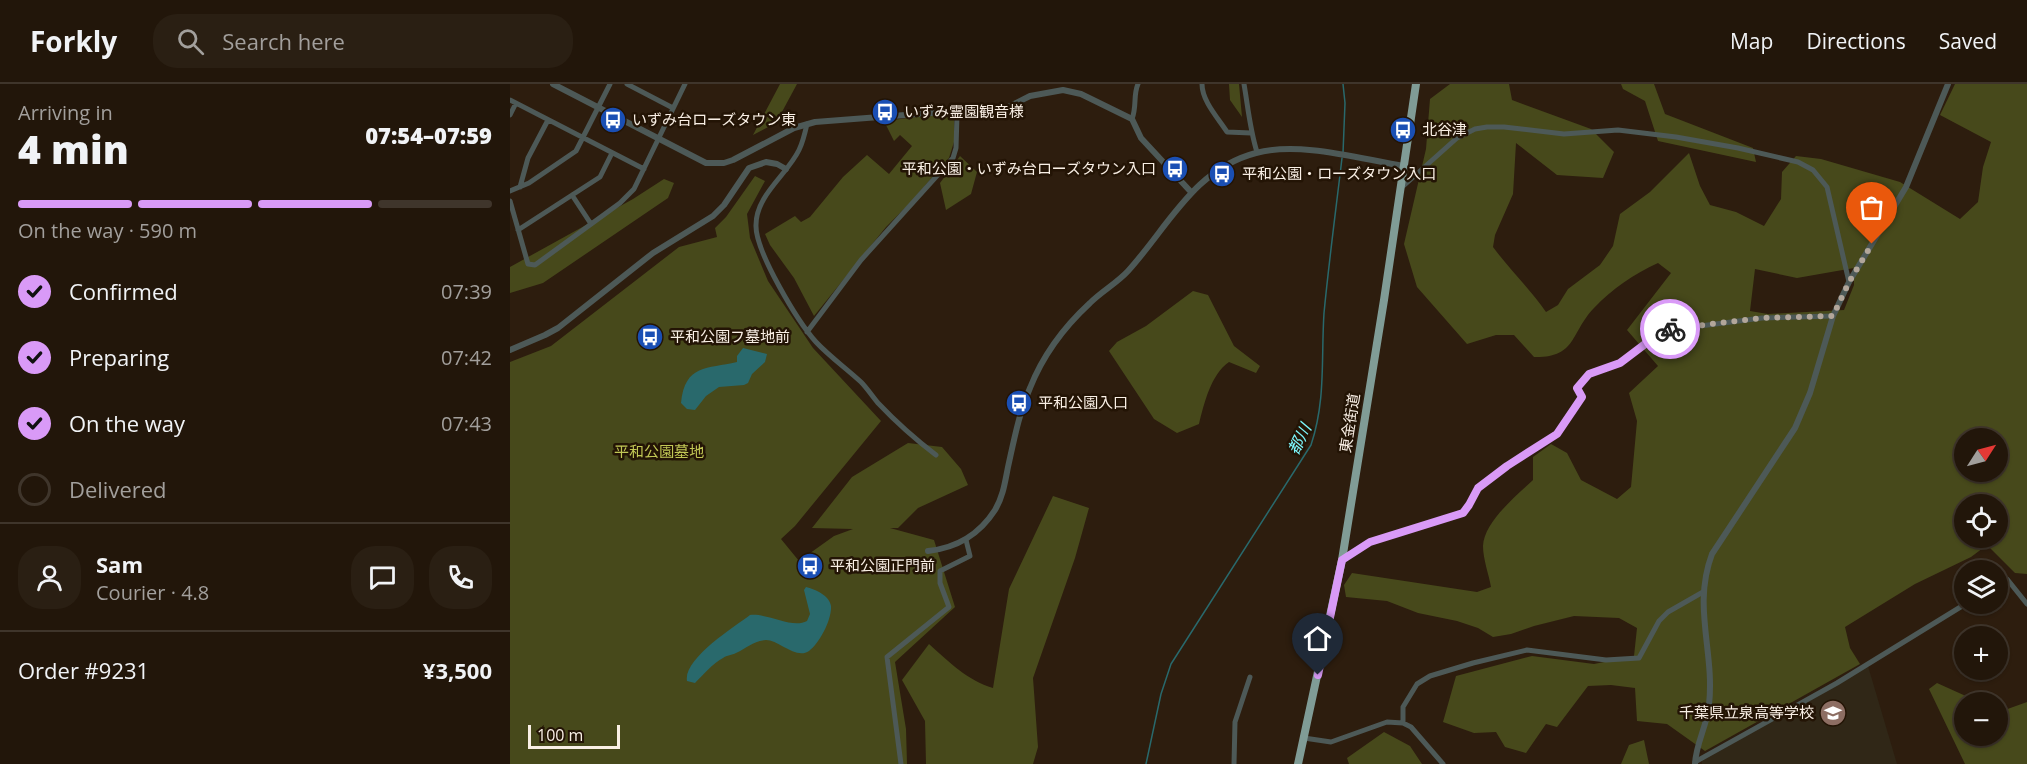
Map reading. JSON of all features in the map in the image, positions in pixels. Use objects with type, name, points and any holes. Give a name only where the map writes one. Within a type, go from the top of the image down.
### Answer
[{"type":"highway","name":"東金街道","points":[[1298,764],[1342,560],[1416,84]]},
{"type":"street","points":[[553,84],[706,163],[724,163],[794,128],[807,124],[934,112],[977,117],[990,116],[1030,96],[1063,87],[1132,119],[1141,138],[1191,192]]},
{"type":"street","points":[[510,191],[576,151],[610,84]]},
{"type":"street","points":[[627,84],[673,108]]},
{"type":"street","points":[[643,93],[647,84]]},
{"type":"street","points":[[510,201],[528,264],[532,266],[591,224],[634,189],[685,84]]},
{"type":"street","points":[[1132,119],[1136,110],[1135,90],[1138,84]]},
{"type":"street","points":[[1202,84],[1202,90],[1210,108],[1227,132],[1251,133]]},
{"type":"street","points":[[1244,84],[1251,133],[1257,152]]},
{"type":"street","points":[[1695,763],[1698,741],[1709,707],[1702,592],[1704,577],[1712,554],[1805,408],[1833,316],[1849,282],[1906,187],[1948,84]]},
{"type":"street","points":[[510,115],[513,102],[644,169]]},
{"type":"street","points":[[807,332],[867,253],[953,158],[956,148],[957,115]]},
{"type":"street","points":[[520,187],[528,158],[548,120]]},
{"type":"street","points":[[807,124],[799,151],[762,201],[756,225],[758,239],[766,260],[807,332],[836,362],[862,383],[897,422],[936,455]]},
{"type":"street","points":[[1401,188],[1457,138],[1475,129],[1487,127],[1564,134],[1618,130],[1676,137],[1748,151],[1798,162],[1813,170],[1827,187],[1849,282]]},
{"type":"street","points":[[928,551],[940,550],[966,540],[990,516],[1002,495],[1023,408],[1038,369],[1051,347],[1077,316],[1134,264],[1203,180],[1219,169],[1257,152],[1297,149],[1404,166]]},
{"type":"street","points":[[518,230],[600,177],[612,153]]},
{"type":"street","points":[[510,350],[545,336],[558,328],[652,253],[713,216],[724,205],[749,168],[766,162],[777,164],[786,170]]},
{"type":"street","points":[[572,195],[591,224]]},
{"type":"street","points":[[1342,560],[1370,542],[1463,513],[1478,488],[1557,434],[1582,397],[1577,388],[1589,374],[1620,363],[1657,335],[1669,330],[1706,324],[1762,318],[1833,316]]},
{"type":"street","points":[[901,764],[887,657],[949,607],[940,583],[940,571],[970,556],[966,540]]},
{"type":"street","points":[[2008,580],[2027,604]]},
{"type":"street","points":[[1403,723],[1403,707],[1417,684],[1430,676],[1473,663],[1527,650],[1606,660],[1640,658],[1659,621],[1668,612],[1702,592]]},
{"type":"street","points":[[1695,763],[1837,682],[1954,611]]},
{"type":"street","points":[[1234,764],[1235,722],[1250,677]]},
{"type":"street","points":[[1304,738],[1331,742],[1387,722],[1403,723],[1411,727],[1443,764]]},
{"type":"shaded area","name":"千葉県立泉高等学校","points":[[1868,666],[1897,764],[1702,764],[1702,761]]},
{"type":"green space","points":[[780,84],[797,84],[776,123],[753,135]]},
{"type":"green space","points":[[1229,84],[1239,84],[1242,117],[1230,100]]},
{"type":"green space","points":[[1450,84],[1509,84],[1512,100],[1591,129],[1614,152],[1603,178],[1557,175],[1516,143],[1513,194],[1495,235],[1493,247],[1546,312],[1558,305],[1568,289],[1600,265],[1613,246],[1620,214],[1650,192],[1689,153],[1700,186],[1710,205],[1736,212],[1764,226],[1781,199],[1782,172],[1796,156],[1821,159],[1900,182],[1960,219],[1978,202],[1983,167],[1991,142],[1940,115],[1955,84],[2027,84],[2027,574],[2015,573],[2008,566],[2008,560],[2002,560],[1990,548],[2008,548],[2008,494],[1954,494],[1954,548],[1983,548],[1965,560],[1954,560],[1954,565],[1915,584],[1845,627],[1850,648],[1860,664],[1705,751],[1667,724],[1637,721],[1635,688],[1611,685],[1588,686],[1557,727],[1546,724],[1526,753],[1505,747],[1496,732],[1474,733],[1443,722],[1456,676],[1532,656],[1594,664],[1634,656],[1637,628],[1619,618],[1574,616],[1493,637],[1478,628],[1418,613],[1387,601],[1346,597],[1344,585],[1352,573],[1477,592],[1491,587],[1483,551],[1485,537],[1502,510],[1533,480],[1533,457],[1551,444],[1567,453],[1581,480],[1617,499],[1631,487],[1637,421],[1629,393],[1658,366],[1627,330],[1671,273],[1658,263],[1624,282],[1594,308],[1566,349],[1558,353],[1534,357],[1514,335],[1496,335],[1467,344],[1417,287],[1404,244],[1426,149],[1430,99]],"holes":[[[1854,268],[1854,285],[1844,310],[1768,314],[1750,311],[1755,269],[1797,278]]]},
{"type":"green space","points":[[1621,84],[1654,84],[1665,114],[1753,148],[1756,162],[1658,141],[1645,101],[1623,89]]},
{"type":"green space","points":[[933,115],[954,117],[954,142],[949,158],[886,227],[814,316],[794,278],[770,245],[765,234],[795,216],[801,222],[810,217],[843,177],[867,155],[889,174],[912,146],[900,135],[894,141],[884,121]]},
{"type":"green space","points":[[960,156],[977,172],[971,194],[946,210],[940,183]]},
{"type":"green space","name":"平和公園墓地","points":[[755,176],[765,181],[747,214],[750,238],[768,281],[813,348],[881,421],[795,526],[781,539],[799,561],[834,536],[853,529],[812,528],[852,477],[908,443],[942,447],[961,469],[968,485],[918,508],[898,528],[890,528],[934,540],[955,607],[895,662],[906,729],[907,764],[510,764],[510,362],[551,346],[679,247],[717,237],[715,228],[726,217]]},
{"type":"green space","points":[[664,179],[674,183],[668,198],[543,283],[510,293],[510,267],[633,199]]},
{"type":"green space","points":[[1193,291],[1208,295],[1234,346],[1260,366],[1256,373],[1229,362],[1217,374],[1213,382],[1199,424],[1177,433],[1154,419],[1109,351],[1117,342],[1146,326]]},
{"type":"green space","points":[[1053,496],[1089,508],[1075,558],[1033,678],[1038,747],[1033,764],[926,764],[925,721],[902,680],[929,644],[975,681],[993,688],[1009,589]]},
{"type":"green space","points":[[1937,683],[1957,692],[1954,692],[1954,741],[1929,689]]},
{"type":"green space","points":[[2027,702],[2027,764],[1965,764],[1956,746],[2008,746],[2008,709]]},
{"type":"green space","points":[[1384,732],[1410,746],[1422,764],[1349,764],[1347,758]]},
{"type":"green space","points":[[1644,740],[1649,764],[1621,764],[1629,745]]},
{"type":"water","points":[[743,348],[767,354],[765,362],[752,374],[748,383],[719,387],[706,396],[695,410],[687,409],[681,403],[683,390],[693,375],[699,370],[737,362],[737,356]]},
{"type":"water","points":[[806,587],[825,596],[831,606],[830,617],[824,630],[809,651],[799,653],[771,641],[761,641],[719,660],[695,683],[687,681],[688,672],[701,654],[750,615],[794,623],[807,621],[810,614],[804,590]]},
{"type":"waterway","name":"都川","points":[[1343,84],[1345,103],[1343,153]]},
{"type":"waterway","name":"都川","points":[[1146,764],[1161,694],[1171,664],[1311,445],[1321,396],[1324,313],[1342,158]]},
{"type":"way so far","points":[[1670,329],[1762,318],[1833,316],[1849,282],[1872,244]]},
{"type":"place","name":"いずみ霊園観音様","points":[[885,112]]},
{"type":"place","name":"いずみ台ローズタウン東","points":[[613,120]]},
{"type":"place","name":"北谷津","points":[[1403,130]]},
{"type":"place","name":"平和公園・いずみ台ローズタウン入口","points":[[1175,169]]},
{"type":"place","name":"平和公園・ローズタウン入口","points":[[1222,174]]},
{"type":"place","name":"平和公園フ墓地前","points":[[650,337]]},
{"type":"place","name":"平和公園入口","points":[[1019,403]]},
{"type":"place","name":"平和公園正門前","points":[[810,566]]},
{"type":"place","name":"千葉県立泉高等学校","points":[[1833,713]]},
{"type":"route","points":[[1318,675],[1342,560],[1370,542],[1463,513],[1478,488],[1492,476],[1557,434],[1582,397],[1577,388],[1589,374],[1620,363],[1657,335],[1670,329]]}]
